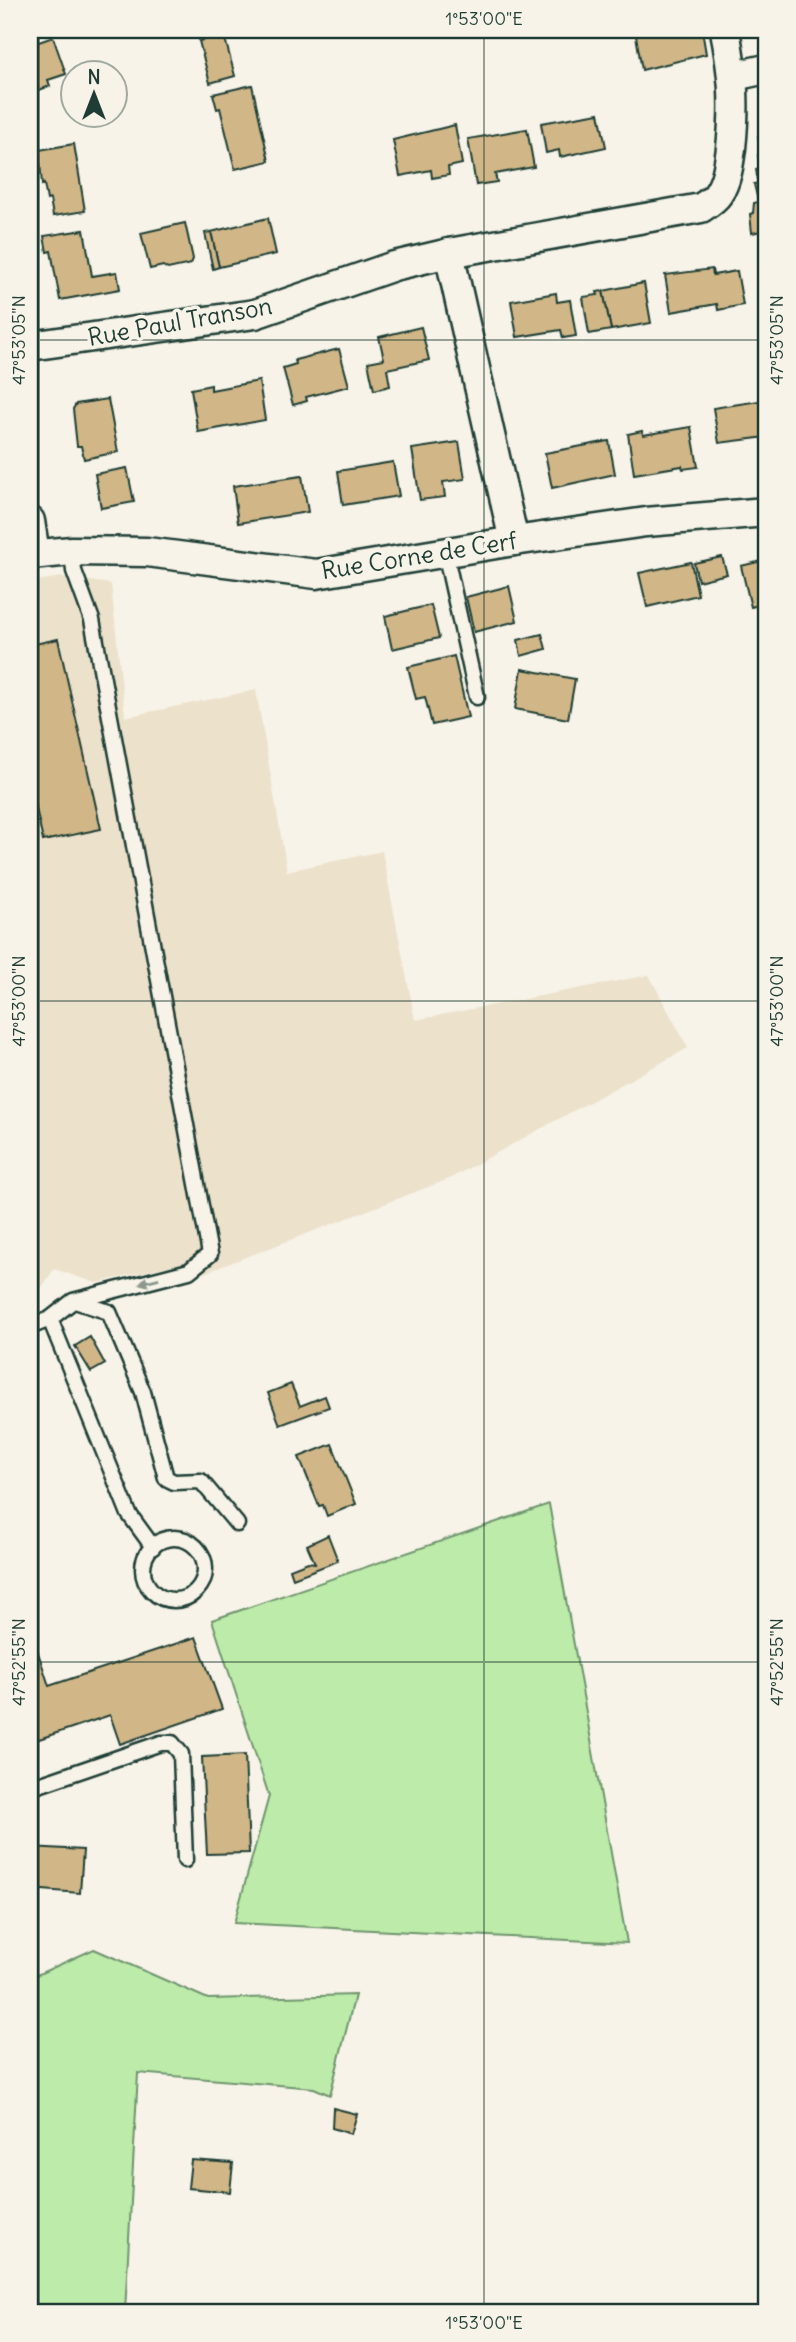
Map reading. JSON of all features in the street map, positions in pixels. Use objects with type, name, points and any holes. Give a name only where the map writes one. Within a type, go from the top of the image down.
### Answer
[{"type":"street","name":"Rue Paul Transon","points":[[30,346],[255,314],[394,266],[449,253],[701,208],[717,196],[725,180],[735,110],[734,76],[725,30]]},
{"type":"street","points":[[734,76],[766,69]]},
{"type":"street","points":[[449,253],[514,541]]},
{"type":"street","name":"Rue Corne de Cerf","points":[[32,554],[72,551],[147,552],[316,574],[646,522],[766,512]]},
{"type":"street","points":[[30,521],[32,554]]},
{"type":"lane","points":[[30,1327],[50,1319],[73,1301],[189,1271],[210,1254],[92,620],[74,571],[72,551]]},
{"type":"lane","points":[[445,552],[478,697]]},
{"type":"lane","points":[[73,1301],[109,1312],[143,1392],[166,1478],[174,1482],[201,1481],[237,1524]]},
{"type":"lane","points":[[50,1319],[129,1514],[153,1547]]},
{"type":"lane","points":[[170,1538],[189,1542],[197,1549],[202,1557],[205,1576],[195,1592],[175,1600],[164,1599],[155,1594],[144,1576],[146,1555],[153,1547],[170,1538]]},
{"type":"lane","points":[[30,1788],[161,1743],[172,1743],[181,1754],[185,1860]]},
{"type":"shaded area","points":[[62,577],[111,584],[125,717],[256,690],[287,871],[382,851],[415,1020],[649,975],[688,1048],[449,1179],[173,1285],[164,1267],[96,1283],[54,1269],[30,1305],[30,582]]},
{"type":"green space","points":[[549,1504],[627,1943],[234,1923],[269,1796],[212,1620]]},
{"type":"green space","points":[[94,1949],[208,1999],[355,1995],[330,2095],[314,2088],[138,2073],[125,2312],[30,2312],[30,1978]]},
{"type":"building","points":[[635,30],[702,30],[706,54],[642,70]]},
{"type":"building","points":[[224,35],[235,76],[210,83],[199,41]]},
{"type":"building","points":[[53,37],[61,60],[60,76],[48,80],[50,86],[37,91],[30,70],[30,45]]},
{"type":"building","points":[[252,85],[269,161],[235,169],[220,108],[217,109],[213,94]]},
{"type":"building","points":[[763,106],[766,106],[766,133],[763,134],[761,123],[765,122]]},
{"type":"building","points":[[599,113],[606,147],[560,157],[559,150],[546,153],[541,123]]},
{"type":"building","points":[[455,125],[462,164],[448,167],[449,175],[432,178],[431,170],[400,176],[393,140]]},
{"type":"building","points":[[527,129],[534,167],[495,174],[497,182],[476,185],[468,139]]},
{"type":"building","points":[[766,133],[766,166],[760,167],[758,136]]},
{"type":"building","points":[[74,144],[85,211],[53,216],[50,199],[47,200],[44,184],[42,185],[39,150]]},
{"type":"building","points":[[766,166],[766,200],[758,201],[754,184],[758,183],[756,169]]},
{"type":"building","points":[[766,200],[766,230],[752,233],[750,214],[753,213],[754,203]]},
{"type":"building","points":[[268,218],[276,254],[219,267],[211,232]]},
{"type":"building","points":[[185,223],[193,259],[191,264],[168,269],[163,266],[150,269],[141,233]]},
{"type":"building","points":[[84,230],[92,276],[117,272],[120,289],[60,300],[51,251],[47,252],[44,236]]},
{"type":"building","points":[[211,232],[219,267],[213,269],[205,233]]},
{"type":"building","points":[[712,269],[713,275],[737,271],[743,305],[718,310],[717,304],[671,312],[665,275]]},
{"type":"building","points":[[644,283],[651,323],[611,330],[603,291]]},
{"type":"building","points":[[603,291],[611,330],[589,334],[583,297],[598,295],[597,292]]},
{"type":"building","points":[[556,293],[557,302],[570,300],[576,336],[563,338],[561,330],[517,337],[511,301]]},
{"type":"building","points":[[421,327],[429,360],[387,369],[390,386],[374,390],[368,362],[384,359],[379,337]]},
{"type":"building","points":[[339,349],[349,386],[306,397],[307,401],[293,405],[283,368],[296,364],[295,360]]},
{"type":"building","points":[[259,381],[265,420],[198,432],[191,389],[211,385],[211,390]]},
{"type":"building","points":[[108,399],[118,452],[84,459],[81,446],[77,446],[73,409],[76,404]]},
{"type":"building","points":[[766,400],[766,437],[719,443],[713,408]]},
{"type":"building","points":[[691,427],[698,467],[683,469],[682,466],[634,474],[628,434],[642,431],[643,435]]},
{"type":"building","points":[[609,441],[615,474],[552,488],[545,453]]},
{"type":"building","points":[[459,442],[465,479],[443,482],[445,497],[420,500],[412,449]]},
{"type":"building","points":[[393,462],[399,496],[343,505],[338,471]]},
{"type":"building","points":[[127,468],[134,502],[101,508],[95,474]]},
{"type":"building","points":[[302,476],[308,512],[238,523],[233,486]]},
{"type":"building","points":[[722,557],[727,574],[698,581],[694,563]]},
{"type":"building","points":[[766,560],[766,615],[763,604],[751,607],[741,566]]},
{"type":"building","points":[[691,562],[698,595],[647,607],[639,573]]},
{"type":"building","points":[[509,586],[517,621],[474,632],[466,597]]},
{"type":"building","points":[[431,605],[439,638],[392,649],[385,616]]},
{"type":"building","points":[[542,634],[546,649],[521,656],[518,640]]},
{"type":"building","points":[[58,639],[101,829],[43,841],[32,789],[30,790],[30,645]]},
{"type":"building","points":[[454,656],[468,717],[432,725],[425,697],[416,699],[408,667]]},
{"type":"building","points":[[522,669],[575,679],[568,719],[515,709]]},
{"type":"building","points":[[90,1337],[105,1364],[91,1372],[75,1346]]},
{"type":"building","points":[[291,1384],[300,1406],[325,1396],[329,1407],[280,1425],[268,1393]]},
{"type":"building","points":[[332,1444],[356,1504],[327,1516],[323,1505],[319,1506],[299,1457]]},
{"type":"building","points":[[328,1535],[338,1561],[293,1578],[290,1569],[308,1562],[315,1563],[307,1545]]},
{"type":"building","points":[[30,1628],[49,1686],[196,1637],[222,1709],[120,1744],[110,1715],[30,1742]]},
{"type":"building","points":[[245,1755],[249,1853],[207,1854],[202,1757]]},
{"type":"building","points":[[30,1847],[83,1850],[80,1893],[30,1889]]},
{"type":"building","points":[[333,2108],[357,2114],[351,2134],[332,2128]]},
{"type":"building","points":[[191,2160],[233,2163],[230,2192],[188,2188]]}]
